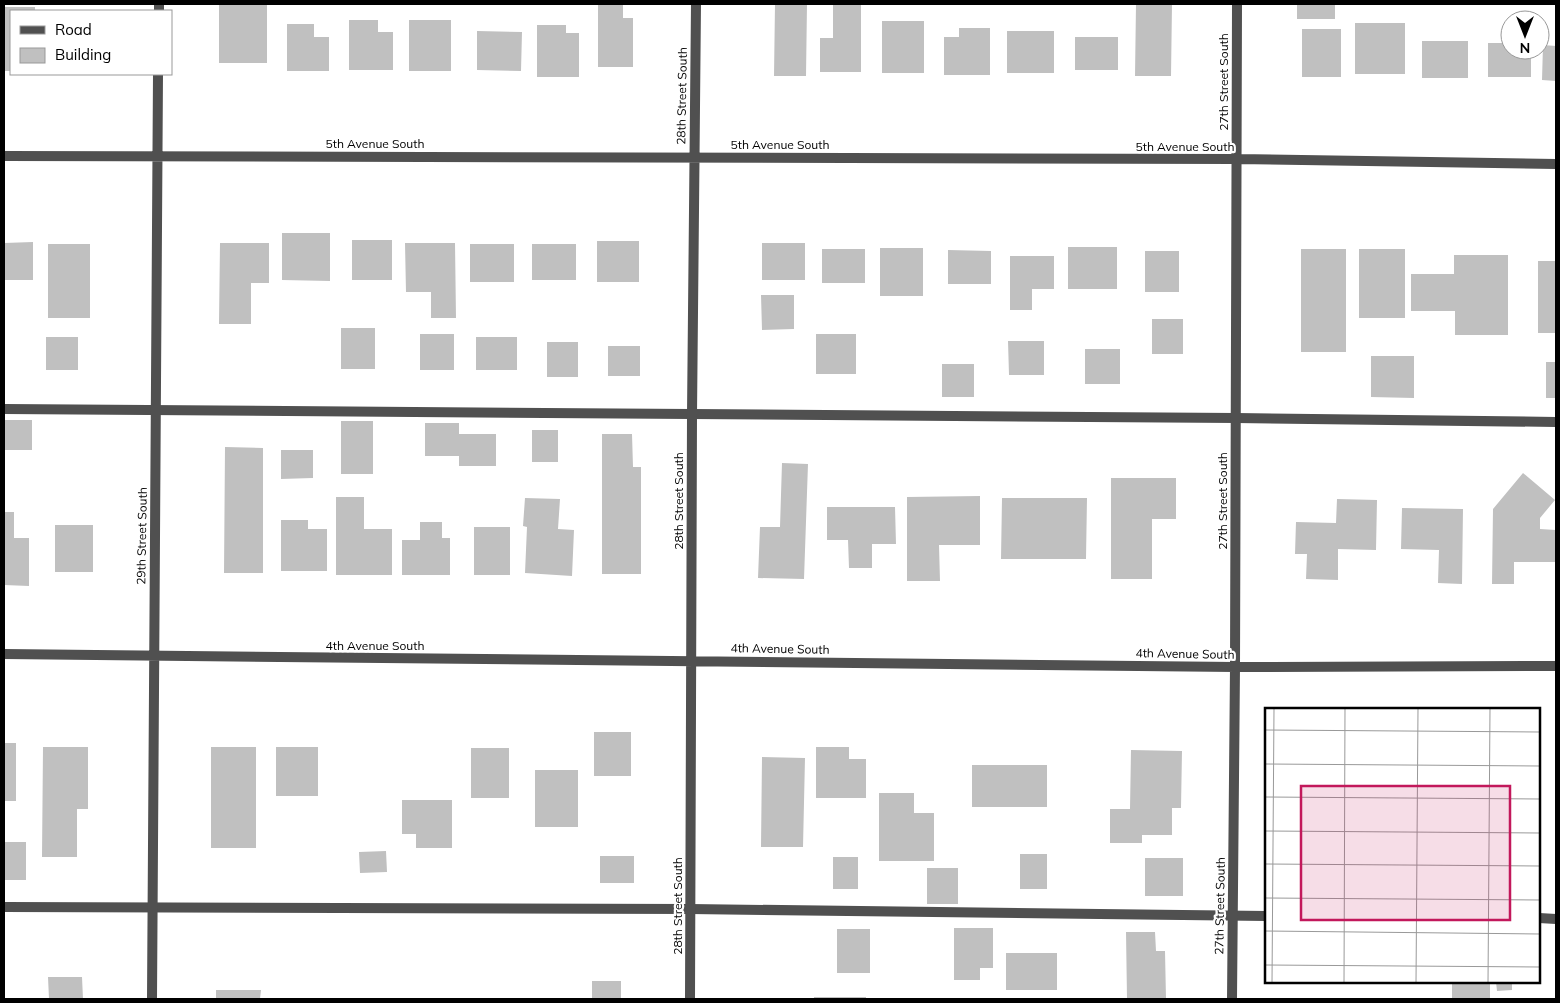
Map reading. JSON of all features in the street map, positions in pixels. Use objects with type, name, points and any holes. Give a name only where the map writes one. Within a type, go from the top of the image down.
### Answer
[{"type":"street","name":"28th Street South","points":[[690,999],[693,157],[696,4]]},
{"type":"street","name":"27th Street South","points":[[1232,999],[1237,4]]},
{"type":"street","name":"29th Street South","points":[[152,999],[158,75]]},
{"type":"street","name":"5th Avenue South","points":[[4,156],[1237,159],[1556,164]]},
{"type":"street","points":[[4,409],[1556,422]]},
{"type":"street","name":"4th Avenue South","points":[[4,654],[1235,668],[1556,666]]},
{"type":"street","points":[[4,907],[690,909],[1265,916]]},
{"type":"street","points":[[1540,918],[1556,919]]},
{"type":"building","points":[[219,4],[267,4],[267,63],[219,63]]},
{"type":"building","points":[[598,4],[623,4],[623,18],[633,18],[633,67],[598,67]]},
{"type":"building","points":[[775,4],[807,4],[806,76],[774,76]]},
{"type":"building","points":[[833,4],[861,4],[861,72],[820,72],[820,38],[833,38]]},
{"type":"building","points":[[1136,4],[1172,4],[1171,76],[1135,76]]},
{"type":"building","points":[[1297,4],[1335,4],[1335,19],[1297,19]]},
{"type":"building","points":[[4,7],[35,7],[35,10],[10,10],[10,71],[4,71]]},
{"type":"building","points":[[349,20],[378,20],[378,32],[393,32],[393,70],[349,70]]},
{"type":"building","points":[[409,20],[451,20],[451,71],[409,71]]},
{"type":"building","points":[[882,21],[924,21],[924,73],[882,73]]},
{"type":"building","points":[[1355,23],[1405,23],[1405,74],[1355,74]]},
{"type":"building","points":[[287,24],[314,24],[314,37],[329,37],[329,71],[287,71]]},
{"type":"building","points":[[537,25],[566,25],[566,33],[579,33],[579,77],[537,77]]},
{"type":"building","points":[[959,28],[990,28],[990,75],[944,75],[944,37],[959,37]]},
{"type":"building","points":[[1302,29],[1341,29],[1341,77],[1302,77]]},
{"type":"building","points":[[477,31],[522,32],[521,71],[477,70]]},
{"type":"building","points":[[1007,31],[1054,31],[1054,73],[1007,73]]},
{"type":"building","points":[[1075,37],[1118,37],[1118,70],[1075,70]]},
{"type":"building","points":[[1422,41],[1468,41],[1468,78],[1422,78]]},
{"type":"building","points":[[1488,43],[1500,43],[1500,60],[1531,60],[1531,77],[1488,77]]},
{"type":"building","points":[[1550,46],[1556,46],[1556,81],[1542,80],[1543,60],[1550,60]]},
{"type":"building","points":[[282,233],[330,233],[330,281],[282,280]]},
{"type":"building","points":[[352,240],[392,240],[392,280],[352,280]]},
{"type":"building","points":[[597,241],[639,241],[639,282],[597,282]]},
{"type":"building","points":[[33,242],[33,280],[4,280],[4,243]]},
{"type":"building","points":[[220,243],[269,243],[269,283],[251,283],[251,324],[219,324]]},
{"type":"building","points":[[405,243],[455,243],[456,318],[431,318],[431,292],[406,292]]},
{"type":"building","points":[[762,243],[805,243],[805,280],[762,280]]},
{"type":"building","points":[[48,244],[90,244],[90,318],[48,318]]},
{"type":"building","points":[[470,244],[514,244],[514,282],[470,282]]},
{"type":"building","points":[[532,244],[576,244],[576,280],[532,280]]},
{"type":"building","points":[[1068,247],[1117,247],[1117,289],[1068,289]]},
{"type":"building","points":[[880,248],[923,248],[923,296],[880,296]]},
{"type":"building","points":[[822,249],[865,249],[865,283],[822,283]]},
{"type":"building","points":[[1301,249],[1346,249],[1346,352],[1301,352]]},
{"type":"building","points":[[1359,249],[1405,249],[1405,318],[1359,318]]},
{"type":"building","points":[[948,250],[991,251],[991,284],[948,284]]},
{"type":"building","points":[[1145,251],[1179,251],[1179,292],[1145,292]]},
{"type":"building","points":[[1454,255],[1508,255],[1508,335],[1455,335],[1455,311],[1411,311],[1411,274],[1454,274]]},
{"type":"building","points":[[1010,256],[1054,256],[1054,289],[1032,289],[1032,310],[1010,310]]},
{"type":"building","points":[[1538,261],[1556,261],[1556,333],[1538,333]]},
{"type":"building","points":[[761,295],[794,295],[794,329],[762,330]]},
{"type":"building","points":[[1152,319],[1183,319],[1183,354],[1152,354]]},
{"type":"building","points":[[341,328],[375,328],[375,369],[341,369]]},
{"type":"building","points":[[420,334],[454,334],[454,370],[420,370]]},
{"type":"building","points":[[816,334],[856,334],[856,374],[816,374]]},
{"type":"building","points":[[46,337],[78,337],[78,370],[46,370]]},
{"type":"building","points":[[476,337],[517,337],[517,370],[476,370]]},
{"type":"building","points":[[1008,341],[1044,341],[1044,375],[1009,375]]},
{"type":"building","points":[[547,342],[578,342],[578,377],[547,377]]},
{"type":"building","points":[[608,346],[640,346],[640,376],[608,376]]},
{"type":"building","points":[[1085,349],[1120,349],[1120,384],[1085,384]]},
{"type":"building","points":[[1371,356],[1414,356],[1414,398],[1371,397]]},
{"type":"building","points":[[1546,362],[1556,362],[1556,398],[1546,398]]},
{"type":"building","points":[[942,364],[974,364],[974,397],[942,397]]},
{"type":"building","points":[[4,420],[32,420],[32,450],[4,450]]},
{"type":"building","points":[[341,421],[373,421],[373,474],[341,474]]},
{"type":"building","points":[[425,423],[459,423],[459,434],[496,434],[496,466],[459,466],[459,456],[425,456]]},
{"type":"building","points":[[532,430],[558,430],[558,462],[532,462]]},
{"type":"building","points":[[602,434],[632,434],[633,467],[641,467],[641,574],[602,574]]},
{"type":"building","points":[[225,447],[263,448],[263,573],[224,573]]},
{"type":"building","points":[[281,450],[313,450],[313,478],[281,479]]},
{"type":"building","points":[[782,463],[808,464],[804,579],[758,578],[760,527],[780,527]]},
{"type":"building","points":[[1523,473],[1555,500],[1540,518],[1540,529],[1556,530],[1556,562],[1514,562],[1514,584],[1492,584],[1493,509]]},
{"type":"building","points":[[1111,478],[1176,478],[1176,519],[1152,519],[1152,579],[1111,579]]},
{"type":"building","points":[[980,496],[980,545],[939,545],[940,581],[907,581],[907,497]]},
{"type":"building","points":[[336,497],[364,497],[364,529],[392,529],[392,575],[336,575]]},
{"type":"building","points":[[525,498],[560,499],[558,529],[574,530],[572,576],[525,573],[527,527],[523,526]]},
{"type":"building","points":[[1002,498],[1087,498],[1086,559],[1001,559]]},
{"type":"building","points":[[1337,499],[1377,500],[1376,550],[1338,549],[1338,580],[1306,579],[1307,554],[1295,554],[1296,522],[1336,523]]},
{"type":"building","points":[[827,507],[895,507],[896,544],[872,544],[872,568],[849,568],[848,540],[827,540]]},
{"type":"building","points":[[1402,508],[1463,509],[1462,584],[1438,583],[1439,550],[1401,549]]},
{"type":"building","points":[[4,512],[14,512],[14,538],[29,538],[29,586],[4,585]]},
{"type":"building","points":[[281,520],[308,520],[308,529],[327,529],[327,571],[281,571]]},
{"type":"building","points":[[420,522],[442,522],[442,538],[450,538],[450,575],[402,575],[402,540],[420,540]]},
{"type":"building","points":[[55,525],[93,525],[93,572],[55,572]]},
{"type":"building","points":[[474,527],[510,527],[510,575],[474,575]]},
{"type":"building","points":[[594,732],[631,732],[631,776],[594,776]]},
{"type":"building","points":[[4,743],[16,743],[16,801],[4,801]]},
{"type":"building","points":[[43,747],[88,747],[88,809],[77,809],[77,857],[42,857]]},
{"type":"building","points":[[211,747],[256,747],[256,848],[211,848]]},
{"type":"building","points":[[276,747],[318,747],[318,796],[276,796]]},
{"type":"building","points":[[816,747],[849,747],[849,759],[866,759],[866,798],[816,798]]},
{"type":"building","points":[[471,748],[509,748],[509,798],[471,798]]},
{"type":"building","points":[[1131,750],[1182,751],[1181,808],[1172,808],[1172,835],[1142,835],[1142,843],[1110,843],[1110,809],[1130,809]]},
{"type":"building","points":[[762,757],[805,758],[803,847],[761,847]]},
{"type":"building","points":[[972,765],[1047,765],[1047,807],[972,807]]},
{"type":"building","points":[[535,770],[578,770],[578,827],[535,827]]},
{"type":"building","points":[[879,793],[914,793],[914,813],[934,813],[934,861],[879,861]]},
{"type":"building","points":[[402,800],[452,800],[452,848],[416,848],[416,834],[402,834]]},
{"type":"building","points":[[4,842],[26,842],[26,880],[4,880]]},
{"type":"building","points":[[386,851],[387,872],[360,873],[359,852]]},
{"type":"building","points":[[1020,854],[1047,854],[1047,889],[1020,889]]},
{"type":"building","points":[[600,856],[634,856],[634,883],[600,883]]},
{"type":"building","points":[[833,857],[858,857],[858,889],[833,889]]},
{"type":"building","points":[[1145,858],[1183,858],[1183,896],[1145,896]]},
{"type":"building","points":[[927,868],[958,868],[958,904],[927,904]]},
{"type":"building","points":[[954,928],[993,928],[993,968],[980,968],[980,980],[954,980]]},
{"type":"building","points":[[837,929],[870,929],[870,973],[837,973]]},
{"type":"building","points":[[1126,932],[1155,932],[1156,951],[1165,951],[1166,999],[1127,999]]},
{"type":"building","points":[[1006,953],[1057,953],[1057,990],[1006,990]]},
{"type":"building","points":[[48,977],[82,977],[83,999],[49,999]]},
{"type":"building","points":[[592,981],[621,981],[621,999],[592,999]]},
{"type":"building","points":[[1452,983],[1490,983],[1490,999],[1452,999]]},
{"type":"building","points":[[1496,983],[1512,983],[1512,990],[1497,991]]},
{"type":"building","points":[[216,990],[261,990],[260,999],[216,999]]},
{"type":"building","points":[[814,997],[866,997],[866,999],[814,999]]}]
